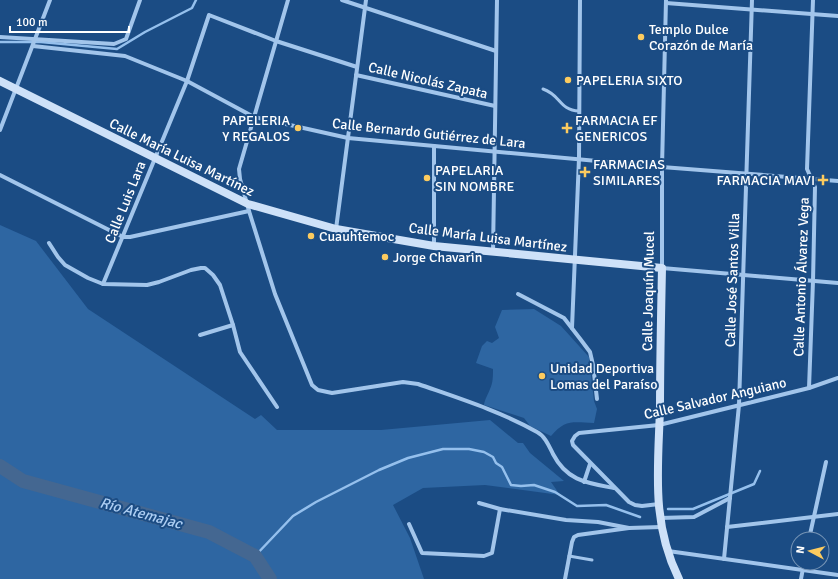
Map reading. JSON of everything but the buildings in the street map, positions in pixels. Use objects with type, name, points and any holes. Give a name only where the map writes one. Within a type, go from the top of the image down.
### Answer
[{"type":"street","points":[[0,130],[50,0]]},
{"type":"street","points":[[0,37],[36,38],[114,44],[126,40],[140,0]]},
{"type":"street","points":[[288,0],[239,169],[240,179],[248,208],[275,294],[312,385],[318,390],[332,393],[403,382],[418,384],[506,416],[539,433],[546,440],[557,461],[576,479],[614,488]]},
{"type":"street","points":[[342,0],[496,52]]},
{"type":"street","points":[[336,229],[366,0]]},
{"type":"street","points":[[493,253],[497,0]]},
{"type":"street","points":[[572,328],[579,158],[580,0]]},
{"type":"street","name":"Calle José Santos Villa","points":[[724,559],[739,405],[752,0]]},
{"type":"street","name":"Calle Antonio Álvarez Vega","points":[[809,388],[815,187],[807,169],[813,0]]},
{"type":"street","points":[[666,2],[838,16]]},
{"type":"street","name":"Calle Joaquín Mucel","points":[[666,2],[662,167],[662,268],[658,488],[661,527],[667,551],[679,579]]},
{"type":"street","name":"Calle Nicolás Zapata","points":[[209,15],[276,41],[358,67]]},
{"type":"street","name":"Calle Luis Lara","points":[[103,284],[187,82],[209,15]]},
{"type":"street","name":"Calle Bernardo Gutiérrez de Lara","points":[[33,46],[125,56],[187,82],[254,117],[348,138],[494,152],[579,158],[662,167],[838,181]]},
{"type":"street","name":"Calle Nicolás Zapata","points":[[356,75],[495,106]]},
{"type":"street","name":"Calle María Luisa Martínez","points":[[0,81],[155,159],[248,208],[336,229],[434,246],[493,253],[838,283]]},
{"type":"street","points":[[434,146],[434,246]]},
{"type":"street","points":[[0,175],[123,237],[130,237],[248,208]]},
{"type":"street","points":[[49,243],[65,265],[88,278],[103,284],[147,285],[191,270],[205,268],[213,275],[220,286],[240,352],[277,407]]},
{"type":"street","points":[[518,294],[564,318],[590,352],[597,400]]},
{"type":"street","points":[[200,335],[233,325]]},
{"type":"street","name":"Calle Salvador Anguiano","points":[[590,464],[573,446],[572,441],[579,433],[659,425],[809,388],[838,378]]},
{"type":"street","points":[[811,531],[826,462]]},
{"type":"street","points":[[584,482],[590,464],[624,498],[635,505],[642,506],[659,504]]},
{"type":"street","points":[[660,518],[694,517],[730,498]]},
{"type":"street","points":[[479,503],[500,509],[566,520],[598,522],[629,528]]},
{"type":"street","points":[[409,524],[422,553],[484,556],[492,553],[500,509]]},
{"type":"street","points":[[727,527],[838,514]]},
{"type":"street","points":[[566,579],[569,556],[574,537],[578,535],[629,528],[661,527]]},
{"type":"street","points":[[667,551],[790,568]]},
{"type":"street","points":[[810,571],[838,575]]},
{"type":"lane","points":[[543,89],[556,95],[564,106],[572,111],[579,111]]},
{"type":"lane","points":[[569,556],[592,560]]},
{"type":"shaded area","points":[[0,225],[36,241],[88,309],[255,419],[261,415],[277,430],[381,430],[490,420],[518,443],[523,443],[530,453],[564,481],[551,482],[560,495],[485,485],[423,488],[393,505],[410,538],[424,579],[0,579]]},
{"type":"shaded area","name":"Unidad Deportiva Lomas del Paraíso","points":[[534,309],[561,326],[589,357],[594,401],[597,409],[594,423],[575,422],[565,424],[551,436],[530,426],[524,418],[484,405],[492,384],[493,369],[476,363],[482,346],[487,341],[492,343],[499,338],[495,327],[502,310]]},
{"type":"waterway","points":[[0,42],[41,42],[117,49],[145,32],[192,8],[196,0]]},
{"type":"waterway","points":[[255,556],[293,516],[316,502],[379,470],[408,458],[443,449],[469,449],[484,452],[493,457],[496,463],[502,467],[511,485],[534,485],[555,492],[577,506],[606,505],[640,517]]},
{"type":"waterway","name":"Río Atemajac","points":[[0,466],[23,481],[209,532],[255,556],[270,579]]},
{"type":"waterway","points":[[668,509],[693,509],[754,484],[760,471]]},
{"type":"place","name":"Templo Dulce Corazón de María","points":[[641,37]]},
{"type":"place","name":"PAPELERIA SIXTO","points":[[568,80]]},
{"type":"place","name":"PAPELERIA Y REGALOS","points":[[298,128]]},
{"type":"place","name":"FARMACIA EF GENERICOS","points":[[567,128]]},
{"type":"place","name":"FARMACIAS SIMILARES","points":[[585,172]]},
{"type":"place","name":"PAPELARIA SIN NOMBRE","points":[[427,178]]},
{"type":"place","name":"FARMACIA MAVI","points":[[823,180]]},
{"type":"place","name":"Cuauhtemoc","points":[[311,236]]},
{"type":"place","name":"Jorge Chavarin","points":[[385,257]]},
{"type":"place","name":"Unidad Deportiva Lomas del Paraíso","points":[[542,376]]}]
